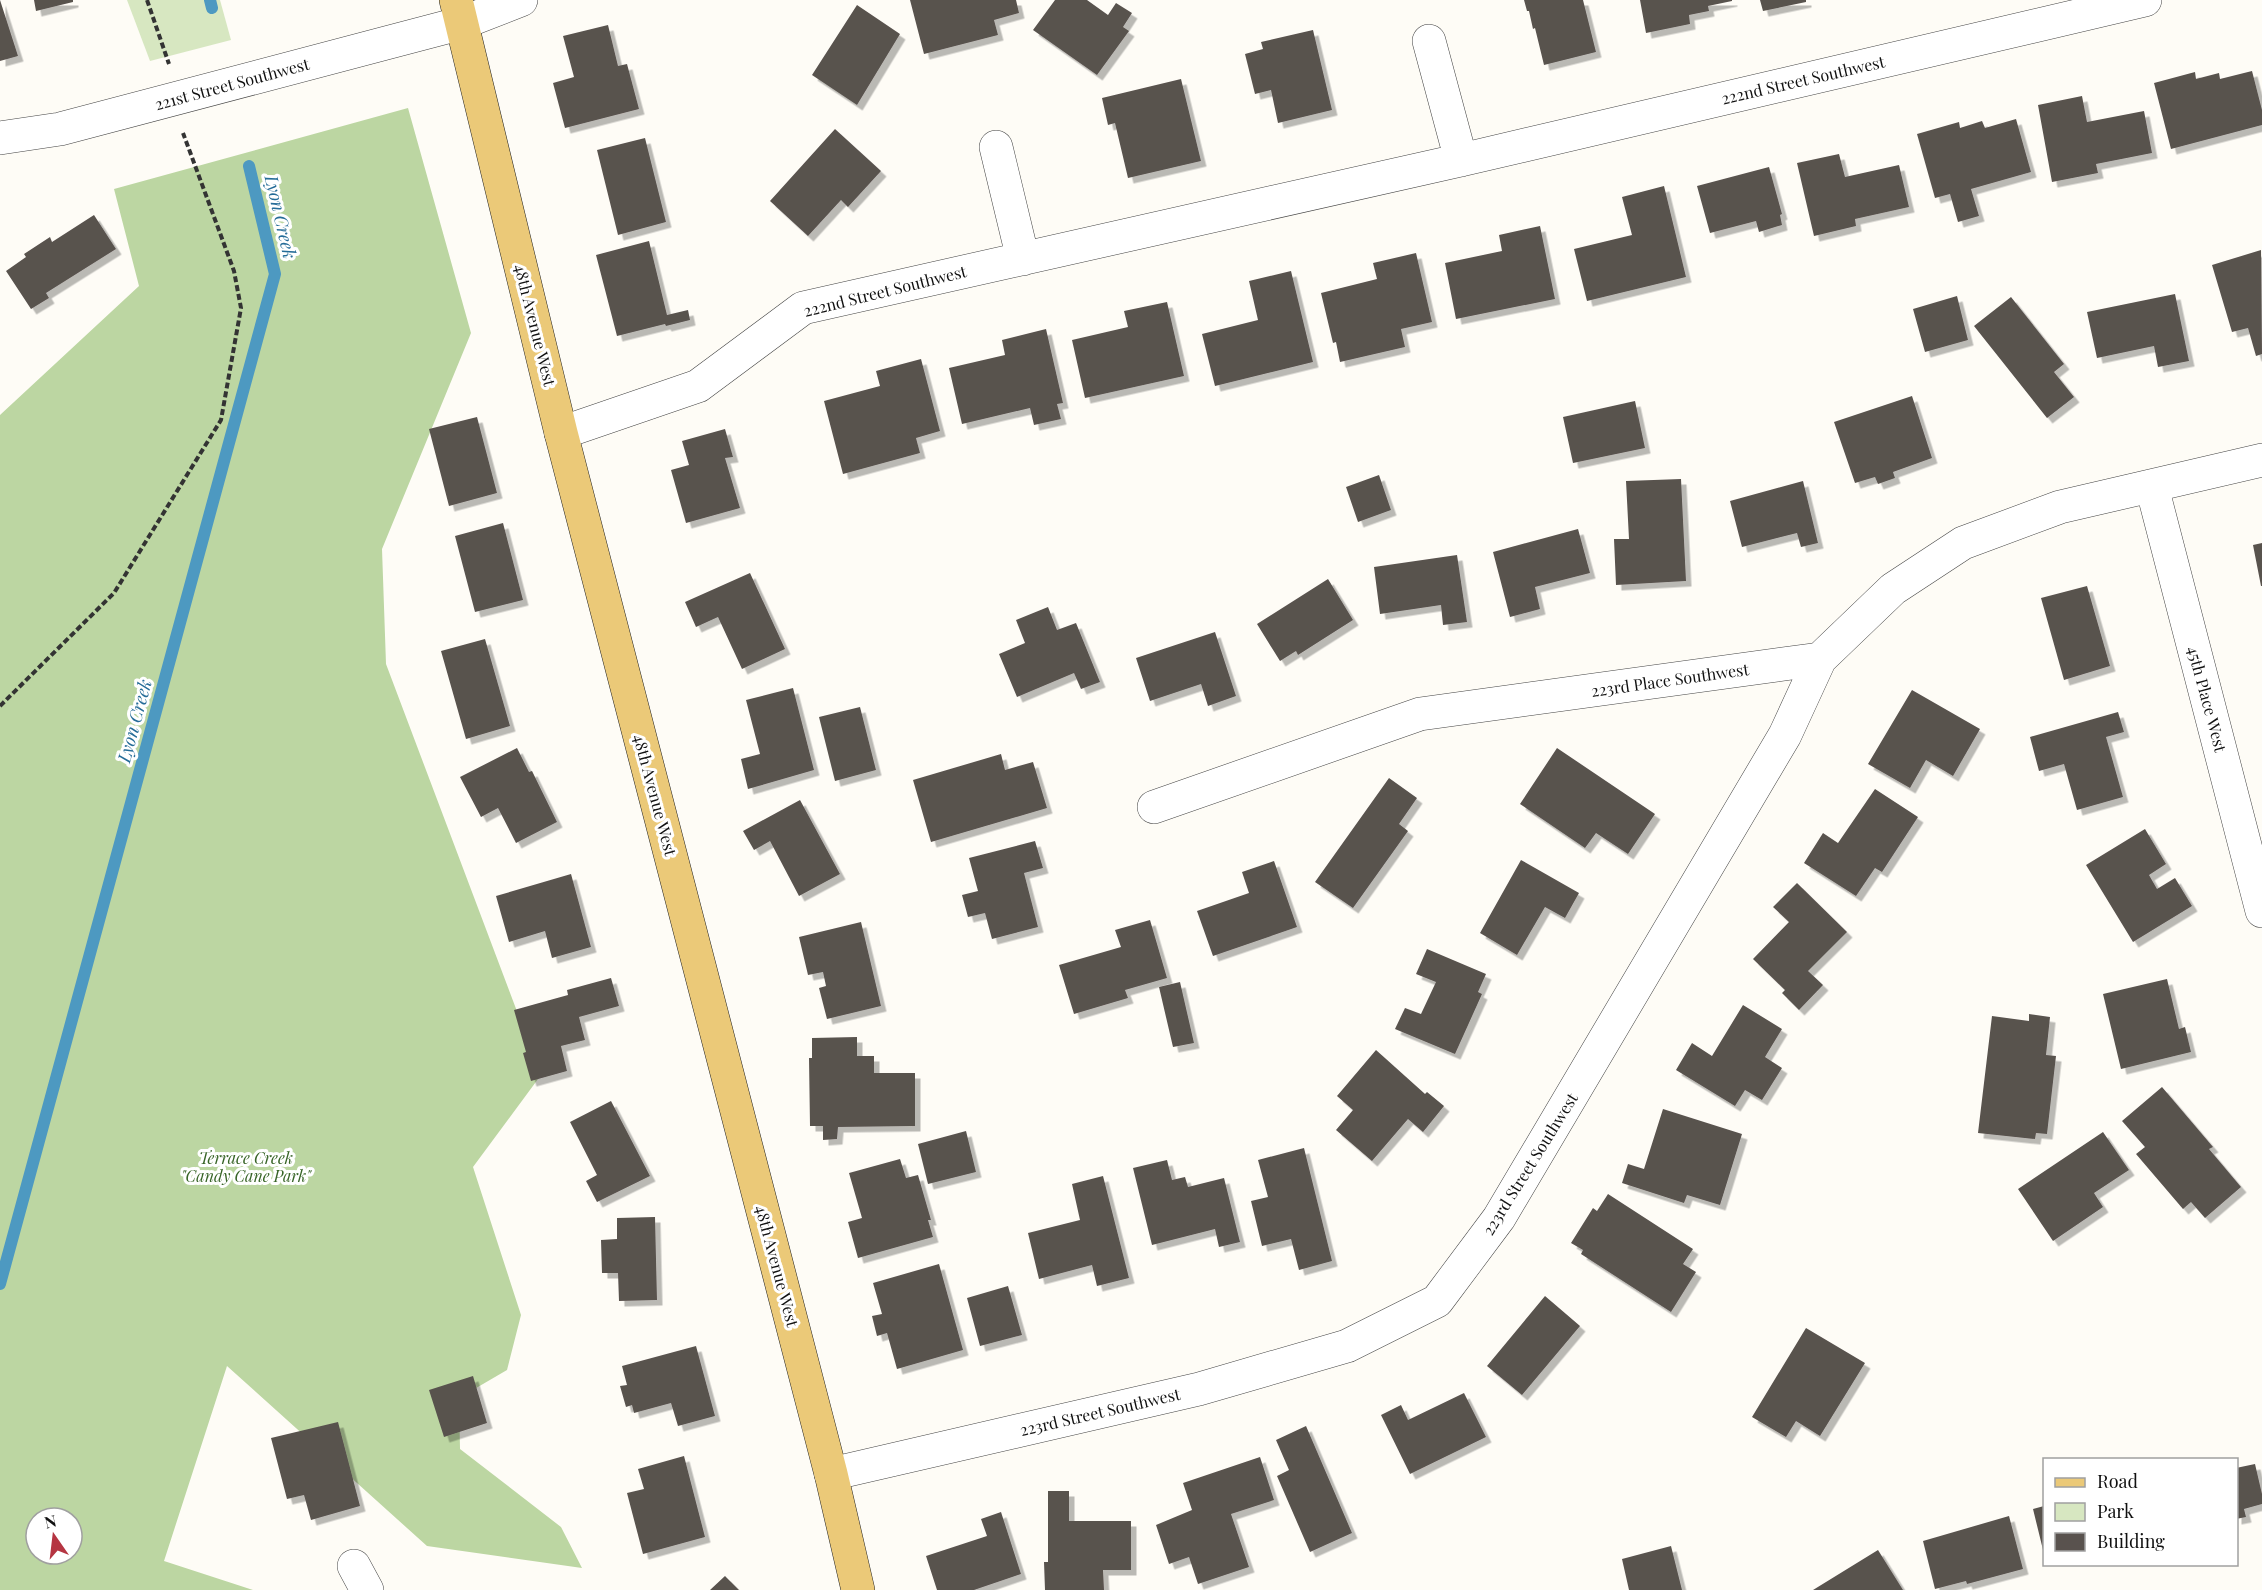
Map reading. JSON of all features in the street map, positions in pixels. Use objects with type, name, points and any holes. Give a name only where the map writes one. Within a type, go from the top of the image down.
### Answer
[{"type":"main road","name":"48th Avenue West","points":[[459,11],[561,433],[831,1474],[858,1590]]},
{"type":"street","name":"221st Street Southwest","points":[[0,138],[60,129],[176,98],[459,11],[521,0]]},
{"type":"street","name":"222nd Street Southwest","points":[[561,433],[698,386],[802,308],[1461,160],[2145,0]]},
{"type":"street","points":[[1429,41],[1461,160]]},
{"type":"street","points":[[0,159],[60,129]]},
{"type":"street","points":[[996,147],[1023,259]]},
{"type":"street","points":[[1820,659],[1893,589],[1963,543],[2060,507],[2262,460]]},
{"type":"street","name":"45th Place West","points":[[2152,487],[2262,911]]},
{"type":"street","name":"223rd Street Southwest","points":[[831,1474],[1199,1389],[1347,1346],[1437,1301],[1499,1218],[1785,735],[1820,659]]},
{"type":"street","name":"223rd Place Southwest","points":[[1154,807],[1420,714],[1820,659]]},
{"type":"path","points":[[0,706],[114,593],[221,420],[241,308],[234,271],[181,126],[171,70],[147,0]]},
{"type":"green space","points":[[127,0],[220,0],[231,40],[150,61]]},
{"type":"green space","name":"Terrace Creek \"Candy Cane Park\"","points":[[408,108],[471,333],[382,549],[386,664],[541,1075],[473,1167],[521,1315],[507,1370],[459,1398],[460,1449],[561,1527],[582,1568],[427,1546],[227,1366],[164,1561],[253,1590],[0,1590],[0,415],[139,286],[114,189]]},
{"type":"building","points":[[0,0],[18,56],[0,61]]},
{"type":"building","points":[[34,0],[73,0],[73,2],[36,11]]},
{"type":"building","points":[[910,0],[1016,0],[1019,13],[994,20],[998,35],[924,54]]},
{"type":"building","points":[[1055,0],[1087,0],[1108,15],[1116,3],[1132,13],[1123,27],[1129,31],[1097,75],[1033,30]]},
{"type":"building","points":[[1524,0],[1583,0],[1596,52],[1544,65],[1535,28],[1533,29]]},
{"type":"building","points":[[1640,0],[1732,1],[1708,6],[1709,11],[1689,15],[1690,24],[1646,33]]},
{"type":"building","points":[[1760,0],[1806,0],[1806,2],[1763,11]]},
{"type":"building","points":[[857,5],[900,34],[857,105],[812,75]]},
{"type":"building","points":[[608,25],[618,66],[627,64],[639,109],[565,128],[553,83],[574,77],[563,36]]},
{"type":"building","points":[[1313,30],[1332,110],[1278,123],[1271,90],[1255,94],[1245,54],[1263,49],[1261,42]]},
{"type":"building","points":[[2252,71],[2262,110],[2262,125],[2171,149],[2154,83],[2195,72],[2196,79],[2219,73],[2220,79]]},
{"type":"building","points":[[1181,79],[1201,161],[1128,178],[1115,123],[1108,125],[1102,98]]},
{"type":"building","points":[[2082,96],[2087,122],[2144,111],[2152,153],[2096,164],[2098,173],[2052,182],[2038,105]]},
{"type":"building","points":[[2016,119],[2031,172],[1971,189],[1979,216],[1958,222],[1950,194],[1935,198],[1917,134],[1959,122],[1960,128],[1982,121],[1985,128]]},
{"type":"building","points":[[835,129],[881,171],[848,207],[841,200],[808,236],[770,201]]},
{"type":"building","points":[[645,138],[666,222],[618,235],[597,150]]},
{"type":"building","points":[[1839,154],[1845,177],[1899,165],[1909,207],[1855,219],[1856,226],[1814,236],[1797,163]]},
{"type":"building","points":[[1769,167],[1782,214],[1780,215],[1782,225],[1759,232],[1756,221],[1710,233],[1697,186]]},
{"type":"building","points":[[1664,186],[1686,277],[1587,301],[1574,249],[1632,235],[1622,197]]},
{"type":"building","points":[[94,215],[116,249],[46,293],[49,298],[31,309],[6,271],[26,257],[24,254],[50,237],[52,242]]},
{"type":"building","points":[[1540,226],[1555,299],[1456,319],[1445,263],[1502,251],[1499,235]]},
{"type":"building","points":[[649,241],[667,315],[688,310],[690,320],[617,336],[596,255]]},
{"type":"building","points":[[2261,250],[2262,354],[2256,356],[2248,328],[2232,332],[2212,265]]},
{"type":"building","points":[[1416,253],[1432,322],[1401,329],[1405,347],[1340,362],[1321,293],[1377,279],[1373,263]]},
{"type":"building","points":[[1291,271],[1313,362],[1215,386],[1202,334],[1258,320],[1249,281]]},
{"type":"building","points":[[2175,294],[2189,361],[2158,367],[2154,346],[2097,358],[2087,312]]},
{"type":"building","points":[[1957,296],[1968,340],[1925,352],[1913,309]]},
{"type":"building","points":[[2011,297],[2064,364],[2054,372],[2074,397],[2047,418],[1974,326]]},
{"type":"building","points":[[1167,302],[1184,376],[1085,398],[1072,340],[1128,327],[1124,311]]},
{"type":"building","points":[[1046,329],[1063,403],[1057,404],[1061,419],[1034,425],[1030,408],[962,424],[949,368],[1005,355],[1002,340]]},
{"type":"building","points":[[921,359],[940,431],[916,438],[920,453],[843,474],[824,401],[880,386],[876,371]]},
{"type":"building","points":[[1912,396],[1932,458],[1893,472],[1895,478],[1878,484],[1875,477],[1855,483],[1834,422]]},
{"type":"building","points":[[1635,401],[1645,448],[1573,463],[1563,417]]},
{"type":"building","points":[[477,417],[497,493],[449,506],[429,429]]},
{"type":"building","points":[[725,429],[733,457],[725,458],[740,508],[686,523],[671,470],[689,465],[682,441]]},
{"type":"building","points":[[1379,475],[1391,510],[1358,522],[1346,487]]},
{"type":"building","points":[[1681,479],[1686,581],[1616,585],[1614,539],[1629,539],[1626,481]]},
{"type":"building","points":[[1803,481],[1818,543],[1801,547],[1797,533],[1742,547],[1730,501]]},
{"type":"building","points":[[503,523],[523,600],[475,612],[455,536]]},
{"type":"building","points":[[1578,529],[1590,573],[1535,587],[1540,609],[1510,617],[1493,552]]},
{"type":"building","points":[[2262,543],[2262,586],[2261,586],[2253,545]]},
{"type":"building","points":[[1457,555],[1467,622],[1443,625],[1441,605],[1380,614],[1374,567]]},
{"type":"building","points":[[750,573],[785,649],[742,669],[718,617],[696,627],[685,602]]},
{"type":"building","points":[[1328,579],[1353,620],[1298,655],[1296,651],[1280,661],[1257,624]]},
{"type":"building","points":[[2087,586],[2110,666],[2064,680],[2041,598]]},
{"type":"building","points":[[1048,607],[1057,630],[1076,623],[1100,682],[1081,689],[1074,673],[1017,697],[999,654],[1025,643],[1016,620]]},
{"type":"building","points":[[1215,632],[1236,696],[1208,706],[1201,684],[1150,701],[1136,658]]},
{"type":"building","points":[[485,639],[510,726],[466,739],[441,651]]},
{"type":"building","points":[[793,688],[814,770],[748,789],[741,759],[760,754],[746,700]]},
{"type":"building","points":[[1912,690],[1980,729],[1953,776],[1926,760],[1910,788],[1868,764]]},
{"type":"building","points":[[860,707],[876,770],[835,781],[819,717]]},
{"type":"building","points":[[2118,712],[2124,732],[2106,737],[2123,797],[2077,810],[2064,764],[2039,771],[2030,737]]},
{"type":"building","points":[[517,748],[529,772],[532,771],[557,822],[516,843],[498,808],[481,817],[460,777]]},
{"type":"building","points":[[1557,748],[1655,814],[1628,854],[1596,833],[1585,848],[1520,804]]},
{"type":"building","points":[[1001,754],[1005,770],[1033,762],[1047,808],[931,842],[913,780]]},
{"type":"building","points":[[1389,778],[1417,798],[1399,824],[1408,831],[1353,908],[1315,882]]},
{"type":"building","points":[[1875,789],[1918,817],[1882,872],[1875,868],[1856,896],[1804,863],[1823,833],[1838,843]]},
{"type":"building","points":[[800,800],[840,874],[799,896],[770,841],[754,850],[743,831]]},
{"type":"building","points":[[2145,829],[2166,864],[2149,875],[2157,889],[2175,878],[2192,906],[2133,942],[2086,865]]},
{"type":"building","points":[[1035,841],[1043,868],[1024,873],[1038,927],[992,939],[985,913],[968,917],[962,895],[978,891],[969,858]]},
{"type":"building","points":[[1521,860],[1579,893],[1565,918],[1545,907],[1517,955],[1480,933]]},
{"type":"building","points":[[1274,861],[1297,927],[1213,956],[1197,911],[1249,893],[1242,872]]},
{"type":"building","points":[[571,874],[591,947],[552,958],[545,931],[509,942],[496,896]]},
{"type":"building","points":[[1797,883],[1847,932],[1808,971],[1823,985],[1799,1010],[1782,993],[1785,990],[1753,959],[1789,922],[1773,907]]},
{"type":"building","points":[[1150,920],[1167,978],[1125,990],[1128,998],[1074,1014],[1059,965],[1121,947],[1115,930]]},
{"type":"building","points":[[861,922],[881,1006],[827,1019],[819,988],[826,986],[823,972],[808,975],[799,937]]},
{"type":"building","points":[[1427,949],[1486,974],[1478,992],[1482,994],[1455,1054],[1395,1029],[1405,1008],[1421,1014],[1436,982],[1416,974]]},
{"type":"building","points":[[611,978],[619,1006],[579,1017],[585,1040],[561,1046],[567,1071],[531,1081],[523,1053],[526,1052],[514,1010],[568,995],[567,990]]},
{"type":"building","points":[[2167,979],[2179,1029],[2185,1027],[2191,1052],[2121,1069],[2103,994]]},
{"type":"building","points":[[1180,982],[1194,1043],[1173,1047],[1159,987]]},
{"type":"building","points":[[1743,1005],[1782,1029],[1765,1057],[1782,1068],[1762,1100],[1745,1090],[1735,1106],[1676,1070],[1692,1043],[1712,1056]]},
{"type":"building","points":[[2029,1014],[2050,1017],[2046,1055],[2056,1056],[2047,1134],[2036,1133],[2035,1139],[1978,1133],[1992,1016],[2029,1021]]},
{"type":"building","points":[[857,1037],[857,1056],[874,1056],[874,1073],[915,1073],[915,1126],[838,1127],[837,1139],[823,1140],[823,1126],[810,1126],[809,1058],[812,1058],[812,1038]]},
{"type":"building","points":[[1376,1050],[1425,1094],[1427,1092],[1444,1106],[1423,1132],[1408,1119],[1372,1161],[1336,1130],[1353,1110],[1337,1096]]},
{"type":"building","points":[[2162,1087],[2213,1147],[2209,1149],[2241,1187],[2205,1218],[2191,1202],[2183,1209],[2136,1154],[2145,1147],[2122,1121]]},
{"type":"building","points":[[611,1101],[650,1176],[597,1202],[586,1181],[597,1175],[570,1122]]},
{"type":"building","points":[[1663,1109],[1742,1134],[1720,1205],[1687,1195],[1684,1203],[1622,1183],[1628,1164],[1644,1169]]},
{"type":"building","points":[[966,1131],[976,1172],[928,1184],[918,1144]]},
{"type":"building","points":[[2103,1132],[2129,1170],[2094,1193],[2103,1207],[2053,1241],[2018,1189]]},
{"type":"building","points":[[1304,1148],[1332,1261],[1299,1270],[1291,1239],[1262,1246],[1251,1201],[1268,1197],[1258,1160]]},
{"type":"building","points":[[900,1159],[906,1178],[918,1175],[931,1220],[928,1220],[933,1237],[858,1258],[848,1222],[862,1218],[849,1173]]},
{"type":"building","points":[[1167,1160],[1172,1180],[1185,1177],[1188,1187],[1224,1178],[1240,1242],[1219,1247],[1215,1229],[1152,1245],[1133,1168]]},
{"type":"building","points":[[1103,1176],[1129,1278],[1097,1286],[1092,1265],[1039,1279],[1028,1233],[1080,1220],[1072,1184]]},
{"type":"building","points":[[1608,1194],[1693,1249],[1683,1264],[1696,1272],[1671,1312],[1581,1254],[1583,1250],[1571,1243],[1593,1208],[1597,1211]]},
{"type":"building","points":[[655,1217],[657,1300],[619,1301],[618,1273],[602,1273],[601,1240],[617,1239],[617,1218]]},
{"type":"building","points":[[939,1264],[963,1350],[897,1369],[887,1333],[877,1336],[872,1316],[882,1314],[873,1283]]},
{"type":"building","points":[[1008,1286],[1022,1335],[980,1346],[967,1298]]},
{"type":"building","points":[[1545,1296],[1580,1326],[1522,1395],[1487,1366]]},
{"type":"building","points":[[1806,1328],[1865,1363],[1820,1436],[1796,1421],[1786,1437],[1752,1417]]},
{"type":"building","points":[[696,1346],[715,1416],[678,1426],[671,1403],[634,1413],[632,1405],[626,1407],[620,1386],[627,1385],[622,1366]]},
{"type":"building","points":[[473,1376],[487,1423],[444,1437],[429,1390]]},
{"type":"building","points":[[1464,1393],[1486,1437],[1410,1474],[1381,1415],[1401,1405],[1408,1420]]},
{"type":"building","points":[[338,1422],[360,1506],[311,1520],[304,1495],[287,1499],[271,1438]]},
{"type":"building","points":[[1306,1426],[1352,1533],[1310,1552],[1277,1476],[1289,1470],[1276,1440]]},
{"type":"building","points":[[684,1456],[705,1537],[643,1554],[627,1493],[644,1489],[638,1469]]},
{"type":"building","points":[[1260,1457],[1274,1500],[1231,1514],[1249,1567],[1198,1584],[1189,1557],[1169,1564],[1156,1525],[1192,1510],[1183,1483]]},
{"type":"building","points":[[2255,1464],[2262,1504],[2244,1509],[2246,1517],[2238,1519],[2238,1468]]},
{"type":"building","points":[[1048,1491],[1069,1491],[1069,1521],[1131,1521],[1131,1570],[1103,1570],[1104,1590],[1045,1590],[1044,1562],[1048,1562]]},
{"type":"building","points":[[2043,1506],[2043,1550],[2033,1509]]},
{"type":"building","points":[[1001,1512],[1021,1574],[974,1590],[937,1590],[926,1556],[987,1536],[981,1519]]},
{"type":"building","points":[[2009,1516],[2023,1569],[1967,1584],[1966,1581],[1935,1589],[1923,1541]]},
{"type":"building","points":[[1671,1546],[1682,1590],[1629,1590],[1622,1559]]},
{"type":"building","points":[[1878,1550],[1903,1590],[1813,1590]]},
{"type":"building","points":[[725,1576],[739,1590],[710,1590]]},
{"type":"waterway","name":"Lyon Creek","points":[[210,0],[212,8]]},
{"type":"waterway","name":"Lyon Creek","points":[[0,1284],[275,274],[249,166]]}]
